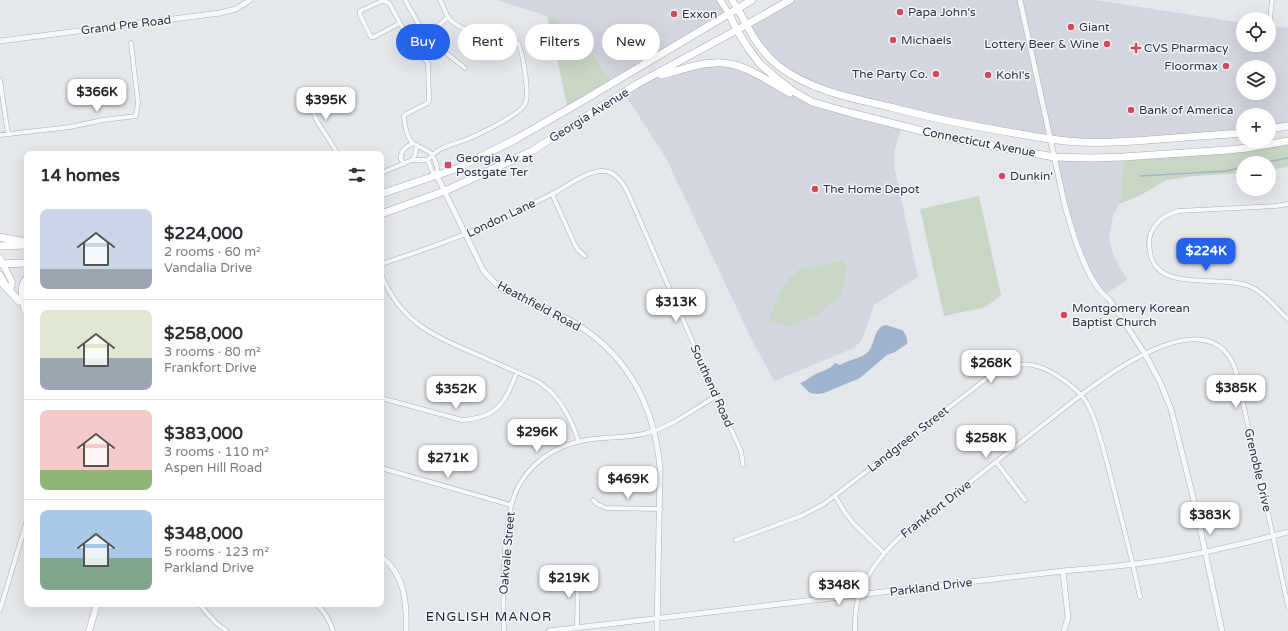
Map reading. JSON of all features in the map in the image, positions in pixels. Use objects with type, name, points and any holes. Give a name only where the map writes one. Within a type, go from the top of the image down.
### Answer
[{"type":"main road","name":"Connecticut Avenue","points":[[720,0],[748,48],[760,64],[785,85],[812,102],[950,138],[1054,157],[1097,158],[1247,148],[1288,141]]},
{"type":"main road","name":"Connecticut Avenue","points":[[732,0],[762,50],[779,66],[794,76],[814,86],[860,100],[924,116],[1050,140],[1079,142],[1128,141],[1236,133]]},
{"type":"main road","name":"Georgia Avenue","points":[[384,193],[458,168],[516,139],[590,97],[752,0]]},
{"type":"main road","name":"Georgia Avenue","points":[[384,213],[445,191],[532,151],[647,79],[790,0]]},
{"type":"main road","points":[[647,79],[715,62],[730,64],[743,68],[795,95],[812,102]]},
{"type":"main road","points":[[1276,128],[1288,126]]},
{"type":"main road","points":[[0,237],[24,242]]},
{"type":"main road","points":[[0,246],[24,245]]},
{"type":"main road","points":[[1,262],[24,264]]},
{"type":"main road","points":[[1,262],[12,282],[11,288]]},
{"type":"main road","points":[[0,275],[7,286],[11,288],[24,309]]},
{"type":"main road","points":[[0,281],[19,301]]},
{"type":"main road","points":[[24,283],[22,287],[24,300]]},
{"type":"main road","points":[[89,631],[96,607]]},
{"type":"street","name":"Grand Pre Road","points":[[0,41],[220,14],[236,9],[250,0]]},
{"type":"street","points":[[405,0],[419,24]]},
{"type":"street","points":[[428,160],[438,150],[475,136],[497,125],[524,107],[527,100],[525,77],[518,43],[456,25],[448,17],[440,0]]},
{"type":"street","points":[[1020,0],[1050,140],[1073,237],[1096,284],[1104,295],[1110,299],[1145,354],[1160,382],[1171,409],[1222,631]]},
{"type":"street","points":[[1271,12],[1272,0]]},
{"type":"street","points":[[382,1],[387,2],[394,11],[400,24],[374,37],[371,37],[360,15],[360,11],[382,1]]},
{"type":"street","points":[[440,24],[448,17]]},
{"type":"street","points":[[0,135],[70,127],[103,120],[136,116],[138,103],[131,42]]},
{"type":"street","points":[[450,56],[465,68]]},
{"type":"street","points":[[425,60],[428,63],[430,92],[428,103],[404,116],[404,120],[410,138],[415,144],[433,154],[438,169],[437,176]]},
{"type":"street","points":[[0,80],[8,134]]},
{"type":"street","points":[[305,92],[319,125],[336,151]]},
{"type":"street","points":[[412,160],[415,155],[415,144]]},
{"type":"street","points":[[404,164],[401,159],[402,150],[415,144]]},
{"type":"street","points":[[384,172],[412,160],[428,160]]},
{"type":"street","points":[[428,160],[432,171],[437,176]]},
{"type":"street","name":"London Lane","points":[[384,263],[465,234],[552,194],[590,173],[602,170],[617,178]]},
{"type":"street","name":"Heathfield Road","points":[[437,176],[483,270],[493,282],[504,290],[566,318],[591,334],[611,351],[622,364],[646,404],[655,430],[660,468],[658,631]]},
{"type":"street","name":"Southend Road","points":[[617,178],[625,187],[629,195],[741,451],[743,465]]},
{"type":"street","points":[[552,194],[575,245],[585,256]]},
{"type":"street","points":[[1288,205],[1178,211],[1162,218],[1150,234],[1149,244],[1151,256],[1156,266],[1165,274],[1171,277],[1185,279],[1235,282],[1248,285],[1265,297],[1288,319]]},
{"type":"street","points":[[384,280],[392,297],[407,315],[423,329],[442,340],[537,381],[550,391],[560,403],[569,418],[578,441]]},
{"type":"street","name":"Grenoble Drive","points":[[1145,354],[1183,340],[1200,339],[1216,344],[1230,358],[1235,368],[1288,606]]},
{"type":"street","name":"Frankfort Drive","points":[[855,631],[857,604],[872,569],[884,553],[899,538],[1081,395],[1111,373],[1145,354]]},
{"type":"street","name":"Landgreen Street","points":[[736,540],[802,516],[824,504],[995,372],[1008,366],[1023,364],[1039,366],[1057,375],[1081,395],[1088,405],[1096,425],[1125,528],[1140,597]]},
{"type":"street","points":[[384,399],[462,420],[475,419],[492,412],[501,404],[509,392],[517,372]]},
{"type":"street","name":"Oakvale Street","points":[[504,631],[502,603],[507,531],[511,505],[520,483],[533,466],[560,447],[578,441],[642,434],[666,426],[716,396]]},
{"type":"street","points":[[996,462],[1025,500]]},
{"type":"street","points":[[384,469],[511,505]]},
{"type":"street","points":[[836,496],[846,514],[854,524],[884,553]]},
{"type":"street","points":[[593,500],[597,504],[606,508],[660,509]]},
{"type":"street","points":[[0,606],[24,530]]},
{"type":"street","name":"Parkland Drive","points":[[548,631],[1063,571],[1133,565],[1174,559],[1288,532]]},
{"type":"street","points":[[384,558],[388,561],[400,579],[406,597],[406,631]]},
{"type":"street","points":[[577,628],[578,571]]},
{"type":"street","points":[[1063,571],[1068,617],[1064,631]]},
{"type":"street","points":[[202,607],[216,623],[227,631]]},
{"type":"street","points":[[319,607],[329,620],[333,631]]},
{"type":"shaded area","points":[[497,0],[720,0],[729,14],[660,56],[660,24],[602,24],[602,60],[653,60],[613,84],[594,56],[594,24],[562,24],[547,16]]},
{"type":"shaded area","points":[[790,0],[1095,0],[1236,22],[1236,52],[1276,52],[1276,27],[1288,28],[1288,126],[1276,128],[1276,108],[1236,108],[1236,133],[1128,141],[1050,140],[834,92],[779,66],[746,25]]},
{"type":"shaded area","points":[[730,64],[795,95],[902,126],[896,145],[894,165],[918,277],[874,305],[862,340],[854,348],[774,381],[749,334],[666,158],[624,93],[647,79],[702,65]]},
{"type":"shaded area","points":[[1054,157],[1123,157],[1121,196],[1113,216],[1109,240],[1114,257],[1127,280],[1104,295],[1096,284],[1073,237]]},
{"type":"green space","points":[[547,16],[562,24],[549,24]]},
{"type":"green space","points":[[594,56],[613,84],[568,110],[557,60],[594,60]]},
{"type":"green space","points":[[1288,141],[1288,167],[1276,169],[1276,156],[1236,156],[1236,173],[1195,176],[1166,180],[1141,195],[1119,204],[1121,196],[1123,157],[1236,146],[1236,148],[1276,148],[1276,142]]},
{"type":"green space","points":[[979,196],[1001,295],[986,307],[944,316],[920,209]]},
{"type":"green space","points":[[844,260],[846,265],[845,278],[840,296],[818,314],[787,327],[769,320],[779,294],[790,278],[798,270]]},
{"type":"water","points":[[886,325],[902,330],[905,333],[907,344],[895,352],[887,355],[860,378],[824,393],[817,394],[810,393],[800,383],[828,369],[835,363],[840,365],[866,354],[871,348],[879,329]]},
{"type":"waterway","points":[[1276,160],[1288,158]]},
{"type":"waterway","points":[[1140,176],[1227,171],[1236,169]]},
{"type":"place","name":"Papa John's","points":[[900,12]]},
{"type":"place","name":"Exxon","points":[[674,14]]},
{"type":"place","name":"Giant","points":[[1071,27]]},
{"type":"place","name":"Michaels","points":[[893,40]]},
{"type":"place","name":"Lottery Beer & Wine","points":[[1107,44]]},
{"type":"place","name":"CVS Pharmacy","points":[[1136,48]]},
{"type":"place","name":"Floormax","points":[[1226,66]]},
{"type":"place","name":"The Party Co.","points":[[936,74]]},
{"type":"place","name":"Kohl's","points":[[988,75]]},
{"type":"place","name":"Bank of America","points":[[1131,110]]},
{"type":"place","name":"Georgia Av at Postgate Ter","points":[[448,165]]},
{"type":"place","name":"Dunkin'","points":[[1002,176]]},
{"type":"place","name":"The Home Depot","points":[[815,189]]},
{"type":"place","name":"Montgomery Korean Baptist Church","points":[[1064,315]]},
{"type":"district","name":"ENGLISH MANOR","points":[[489,616]]}]
